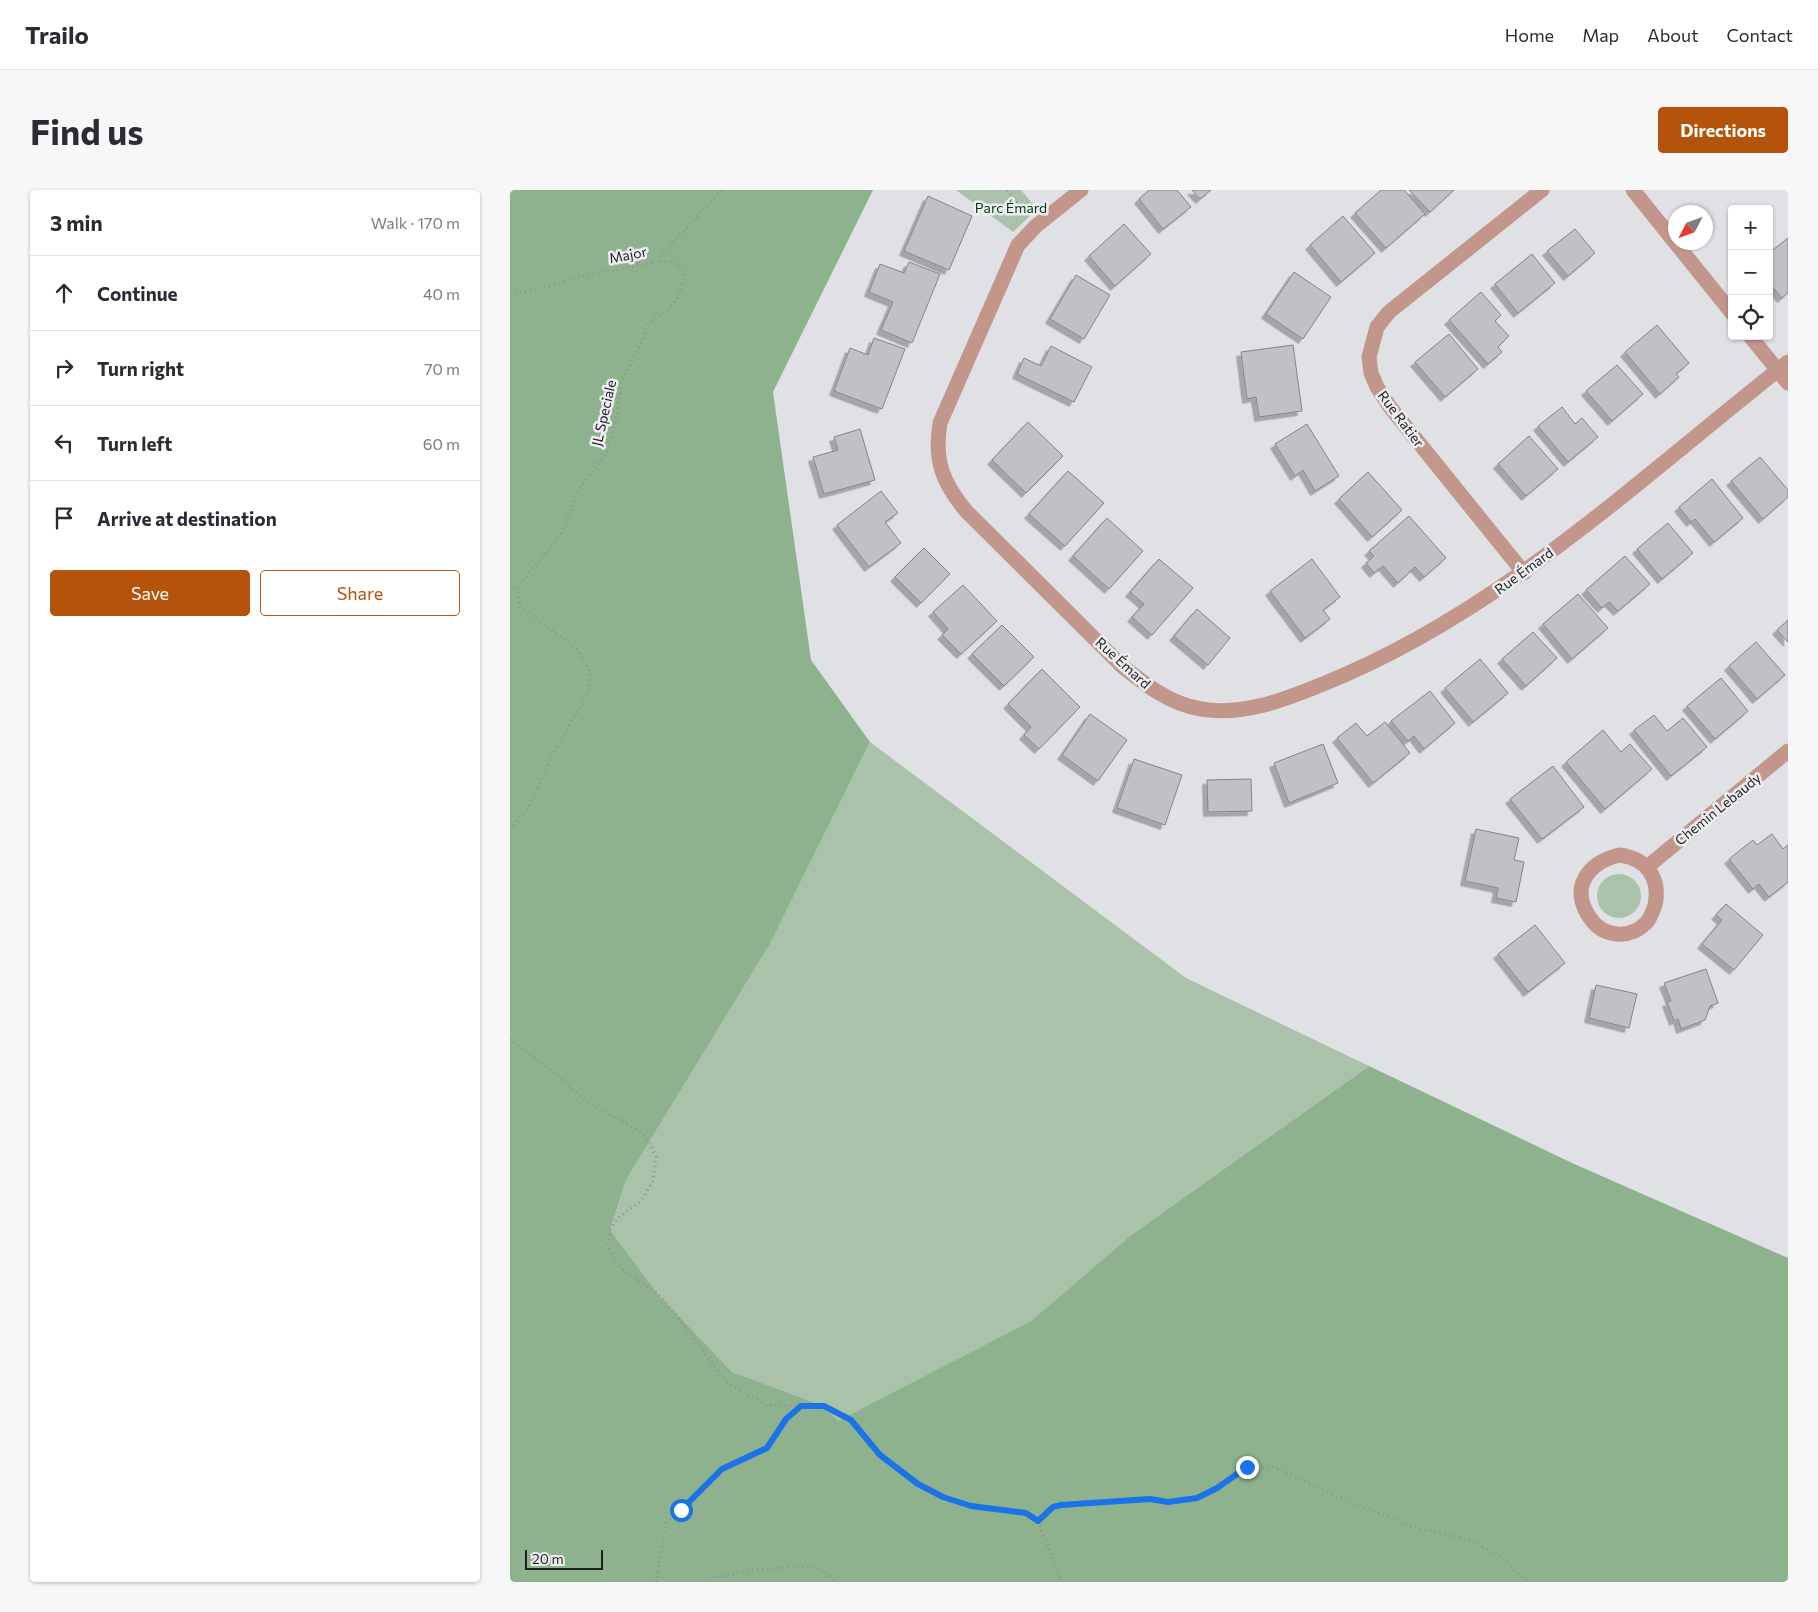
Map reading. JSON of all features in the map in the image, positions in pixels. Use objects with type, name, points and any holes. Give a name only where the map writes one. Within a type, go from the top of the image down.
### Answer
[{"type":"street","name":"Rue Émard","points":[[1081,190],[1036,226],[1018,245],[940,423],[936,446],[940,466],[954,497],[966,511],[1122,666],[1148,688],[1172,700],[1200,709],[1226,711],[1280,701],[1352,672],[1449,623],[1524,573],[1783,366]]},
{"type":"street","name":"Rue Ratier","points":[[1524,573],[1390,407],[1371,373],[1369,357],[1377,327],[1389,312],[1542,190]]},
{"type":"street","points":[[1633,190],[1728,308]]},
{"type":"street","points":[[1754,340],[1783,366],[1788,383]]},
{"type":"street","name":"Chemin Lebaudy","points":[[1647,867],[1788,751]]},
{"type":"street","points":[[1618,855],[1632,856],[1647,867],[1655,879],[1658,893],[1654,910],[1647,922],[1632,932],[1618,935],[1600,930],[1589,917],[1583,902],[1582,884],[1592,866],[1618,855]]},
{"type":"path","name":"Major","points":[[510,293],[524,292],[588,275],[656,261],[722,190]]},
{"type":"path","points":[[1007,190],[1036,226]]},
{"type":"path","name":"JL Speciale","points":[[510,829],[529,808],[553,753],[583,703],[589,689],[590,672],[578,650],[520,607],[517,587],[556,542],[565,526],[575,496],[606,454],[616,420],[622,380],[643,340],[647,325],[667,310],[677,298],[682,286],[684,270],[674,261],[656,261]]},
{"type":"path","points":[[510,1039],[558,1075],[587,1102],[638,1130],[649,1141],[656,1157],[653,1181],[641,1201],[618,1218],[610,1230],[608,1244],[613,1258],[622,1269],[658,1294],[670,1307],[726,1382],[766,1405],[824,1406],[851,1420],[880,1455],[918,1484],[943,1497],[971,1506],[1026,1513],[1038,1521],[1062,1582]]},
{"type":"path","points":[[656,1582],[666,1523],[722,1469],[767,1448],[786,1419],[801,1406]]},
{"type":"path","points":[[1038,1521],[1053,1507],[1061,1505],[1150,1499],[1168,1502],[1197,1498],[1217,1488],[1247,1467],[1273,1467],[1338,1497],[1416,1528],[1471,1540],[1501,1557],[1528,1582]]},
{"type":"path","points":[[704,1582],[729,1573],[808,1567],[822,1570],[836,1582]]},
{"type":"green space","points":[[510,190],[873,190],[773,392],[811,660],[870,742],[770,944],[626,1180],[610,1230],[658,1294],[732,1372],[824,1406],[838,1421],[1031,1321],[1130,1236],[1369,1066],[1572,1163],[1788,1258],[1788,1582],[510,1582]]},
{"type":"green space","name":"Parc Émard","points":[[956,190],[1021,190],[1037,209],[1013,232]]},
{"type":"green space","points":[[870,742],[1186,978],[1369,1066],[1130,1236],[1031,1321],[838,1422],[824,1406],[732,1372],[658,1294],[610,1230],[626,1180],[770,944]]},
{"type":"green space","points":[[1619,874],[1631,878],[1637,884],[1641,896],[1637,908],[1631,914],[1619,918],[1607,914],[1601,908],[1597,896],[1601,884],[1607,878]]},
{"type":"building","points":[[1149,190],[1177,190],[1191,207],[1163,229],[1139,199]]},
{"type":"building","points":[[1192,190],[1211,190],[1200,199]]},
{"type":"building","points":[[1381,190],[1404,190],[1425,214],[1386,248],[1355,213]]},
{"type":"building","points":[[1409,190],[1454,190],[1430,212]]},
{"type":"building","points":[[928,196],[972,216],[949,270],[904,251]]},
{"type":"building","points":[[1343,216],[1375,253],[1341,282],[1310,245]]},
{"type":"building","points":[[1124,224],[1151,254],[1115,286],[1089,256]]},
{"type":"building","points":[[1575,229],[1595,253],[1568,276],[1547,251]]},
{"type":"building","points":[[1788,238],[1788,293],[1782,298],[1773,288],[1773,250]]},
{"type":"building","points":[[1532,254],[1555,283],[1518,313],[1495,284]]},
{"type":"building","points":[[909,262],[940,274],[912,343],[881,330],[893,302],[869,292],[880,264],[904,273]]},
{"type":"building","points":[[1294,272],[1331,297],[1303,339],[1266,314]]},
{"type":"building","points":[[1076,275],[1110,295],[1084,339],[1050,319]]},
{"type":"building","points":[[1481,292],[1501,315],[1495,321],[1509,336],[1498,347],[1502,352],[1488,364],[1449,320]]},
{"type":"building","points":[[1657,325],[1689,363],[1676,374],[1679,377],[1660,394],[1625,352]]},
{"type":"building","points":[[1449,334],[1478,369],[1445,397],[1415,362]]},
{"type":"building","points":[[874,338],[905,349],[882,409],[834,391],[850,348],[868,355]]},
{"type":"building","points":[[1293,345],[1302,411],[1259,417],[1256,397],[1247,399],[1241,352]]},
{"type":"building","points":[[1051,346],[1092,367],[1074,402],[1017,374],[1024,358],[1041,366]]},
{"type":"building","points":[[1617,365],[1643,394],[1612,421],[1586,391]]},
{"type":"building","points":[[1562,407],[1575,424],[1582,418],[1598,437],[1568,462],[1538,426]]},
{"type":"building","points":[[1028,422],[1063,456],[1026,493],[992,460]]},
{"type":"building","points":[[1307,424],[1339,476],[1315,491],[1303,470],[1295,476],[1275,444]]},
{"type":"building","points":[[860,429],[875,480],[824,494],[813,457],[838,450],[834,437]]},
{"type":"building","points":[[1529,436],[1558,469],[1526,496],[1498,464]]},
{"type":"building","points":[[1760,457],[1788,490],[1788,497],[1763,519],[1731,481]]},
{"type":"building","points":[[1068,471],[1104,503],[1065,546],[1029,514]]},
{"type":"building","points":[[1368,472],[1402,510],[1372,537],[1339,499]]},
{"type":"building","points":[[1712,479],[1743,518],[1714,542],[1695,519],[1691,522],[1679,507]]},
{"type":"building","points":[[881,491],[898,513],[885,522],[901,543],[869,567],[837,525]]},
{"type":"building","points":[[1409,516],[1446,558],[1424,577],[1415,567],[1398,583],[1383,566],[1374,573],[1366,563],[1374,556],[1369,551]]},
{"type":"building","points":[[1107,518],[1143,551],[1109,589],[1073,556]]},
{"type":"building","points":[[1668,523],[1693,553],[1662,579],[1637,549]]},
{"type":"building","points":[[924,548],[950,574],[921,603],[895,577]]},
{"type":"building","points":[[1625,556],[1650,584],[1618,611],[1609,602],[1602,608],[1586,590]]},
{"type":"building","points":[[1159,559],[1193,588],[1152,635],[1132,617],[1144,604],[1130,592]]},
{"type":"building","points":[[1312,559],[1340,597],[1323,610],[1330,619],[1305,638],[1270,591]]},
{"type":"building","points":[[963,585],[997,621],[961,654],[942,635],[948,629],[933,612]]},
{"type":"building","points":[[1578,594],[1608,628],[1572,659],[1543,624]]},
{"type":"building","points":[[1197,609],[1230,638],[1208,665],[1174,636]]},
{"type":"building","points":[[1788,620],[1788,642],[1777,630]]},
{"type":"building","points":[[1002,625],[1034,657],[1004,686],[972,654]]},
{"type":"building","points":[[1533,632],[1557,658],[1526,686],[1502,659]]},
{"type":"building","points":[[1756,642],[1785,675],[1757,699],[1729,666]]},
{"type":"building","points":[[1480,659],[1508,693],[1473,722],[1445,688]]},
{"type":"building","points":[[1042,669],[1080,707],[1039,749],[1024,735],[1031,727],[1008,704]]},
{"type":"building","points":[[1721,678],[1748,711],[1715,739],[1687,706]]},
{"type":"building","points":[[1430,691],[1455,723],[1424,749],[1414,736],[1408,741],[1391,721]]},
{"type":"building","points":[[1090,714],[1127,740],[1098,781],[1062,755]]},
{"type":"building","points":[[1654,715],[1667,731],[1683,718],[1707,747],[1671,776],[1634,730]]},
{"type":"building","points":[[1385,722],[1410,753],[1373,783],[1337,738],[1356,723],[1367,736]]},
{"type":"building","points":[[1603,730],[1621,752],[1630,744],[1652,769],[1605,809],[1566,762]]},
{"type":"building","points":[[1323,744],[1338,783],[1289,803],[1274,763]]},
{"type":"building","points":[[1134,759],[1182,775],[1165,825],[1117,808]]},
{"type":"building","points":[[1553,766],[1584,807],[1542,839],[1510,799]]},
{"type":"building","points":[[1251,779],[1252,811],[1208,812],[1207,780]]},
{"type":"building","points":[[1476,829],[1519,838],[1514,860],[1524,862],[1516,902],[1496,898],[1498,888],[1465,881]]},
{"type":"building","points":[[1772,834],[1783,849],[1788,845],[1788,882],[1769,897],[1759,884],[1753,889],[1729,859],[1753,840],[1757,845]]},
{"type":"building","points":[[1726,904],[1763,935],[1734,970],[1702,944],[1722,920],[1716,915]]},
{"type":"building","points":[[1535,925],[1565,963],[1528,992],[1498,954]]},
{"type":"building","points":[[1706,969],[1718,1003],[1710,1006],[1705,1020],[1681,1029],[1678,1019],[1674,1021],[1667,1002],[1671,1001],[1664,983]]},
{"type":"building","points":[[1596,985],[1637,994],[1629,1028],[1589,1018]]},
{"type":"route","points":[[681,1510],[722,1469],[733,1462],[756,1455],[767,1448],[786,1419],[801,1406],[824,1406],[851,1420],[880,1455],[918,1484],[943,1497],[971,1506],[999,1508],[1026,1513],[1038,1521],[1053,1507],[1061,1505],[1150,1499],[1168,1502],[1197,1498],[1217,1488],[1247,1467]]}]
